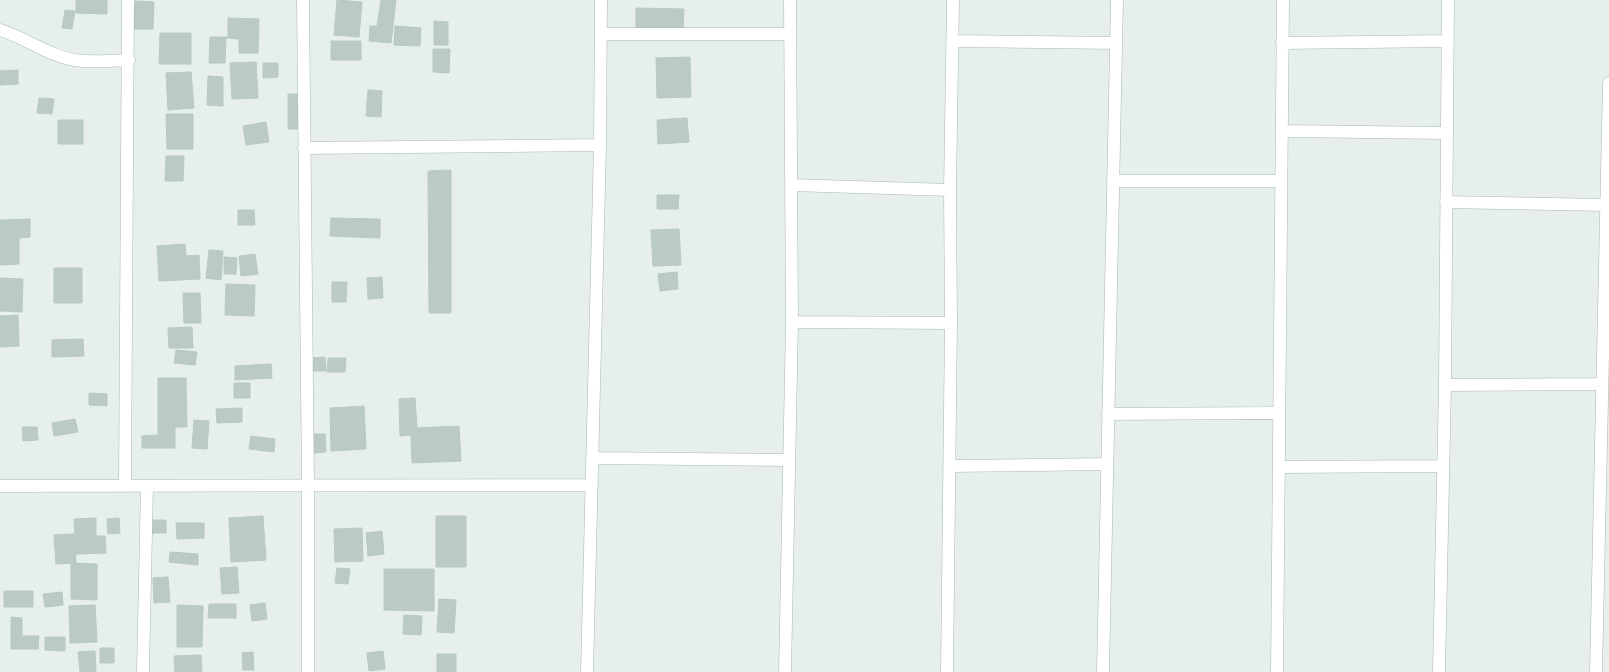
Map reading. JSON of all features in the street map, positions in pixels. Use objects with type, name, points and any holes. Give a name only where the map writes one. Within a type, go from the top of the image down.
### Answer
[{"type":"street","points":[[126,486],[129,60],[128,0]]},
{"type":"street","points":[[302,0],[308,485],[308,672]]},
{"type":"street","points":[[587,672],[600,145],[602,34],[601,0]]},
{"type":"street","points":[[785,672],[792,322],[790,0]]},
{"type":"street","points":[[947,672],[951,323],[950,190],[953,0]]},
{"type":"street","points":[[1103,672],[1117,0]]},
{"type":"street","points":[[1277,672],[1283,0]]},
{"type":"street","points":[[1439,672],[1442,466],[1445,385],[1448,0]]},
{"type":"street","points":[[0,30],[17,35],[38,47],[75,60],[129,60]]},
{"type":"street","points":[[602,34],[790,34]]},
{"type":"street","points":[[953,41],[1116,43]]},
{"type":"street","points":[[1282,43],[1448,41]]},
{"type":"street","points":[[1596,672],[1603,602],[1605,470],[1602,384],[1606,346],[1609,83]]},
{"type":"street","points":[[1282,131],[1447,133]]},
{"type":"street","points":[[304,148],[600,145]]},
{"type":"street","points":[[1113,180],[1281,181]]},
{"type":"street","points":[[791,185],[950,190]]},
{"type":"street","points":[[1446,202],[1607,205]]},
{"type":"street","points":[[792,322],[951,323]]},
{"type":"street","points":[[1445,385],[1602,384]]},
{"type":"street","points":[[1108,414],[1279,414]]},
{"type":"street","points":[[592,458],[789,460]]},
{"type":"street","points":[[949,466],[1107,464]]},
{"type":"street","points":[[1279,467],[1442,466]]},
{"type":"street","points":[[0,486],[592,485]]},
{"type":"street","points":[[143,672],[147,486]]},
{"type":"building","points":[[76,0],[107,0],[107,14],[76,13]]},
{"type":"building","points":[[337,0],[362,2],[359,37],[334,35]]},
{"type":"building","points":[[381,0],[396,0],[391,43],[369,41],[370,26],[377,26]]},
{"type":"building","points":[[135,1],[154,2],[153,29],[134,29]]},
{"type":"building","points":[[636,8],[684,9],[683,30],[636,29]]},
{"type":"building","points":[[65,10],[75,11],[72,29],[62,28]]},
{"type":"building","points":[[228,18],[259,19],[258,53],[239,53],[239,39],[226,38],[225,63],[209,63],[210,37],[228,37]]},
{"type":"building","points":[[434,21],[448,22],[448,45],[434,45]]},
{"type":"building","points":[[395,26],[421,28],[420,46],[394,45]]},
{"type":"building","points":[[160,33],[191,33],[191,64],[159,64]]},
{"type":"building","points":[[331,41],[361,41],[361,60],[331,60]]},
{"type":"building","points":[[433,49],[450,49],[449,73],[433,72]]},
{"type":"building","points":[[690,57],[691,97],[657,98],[656,58]]},
{"type":"building","points":[[256,62],[258,98],[232,99],[230,63]]},
{"type":"building","points":[[263,63],[278,63],[278,77],[263,78]]},
{"type":"building","points":[[18,70],[18,84],[0,85],[0,71]]},
{"type":"building","points":[[191,72],[194,108],[168,110],[166,73]]},
{"type":"building","points":[[208,76],[223,77],[223,106],[207,105]]},
{"type":"building","points":[[368,90],[382,91],[381,117],[366,116]]},
{"type":"building","points":[[288,94],[306,94],[306,129],[288,129]]},
{"type":"building","points":[[39,98],[54,99],[52,114],[37,113]]},
{"type":"building","points":[[166,114],[193,114],[193,149],[167,149]]},
{"type":"building","points":[[687,118],[689,142],[658,144],[657,120]]},
{"type":"building","points":[[58,120],[83,120],[83,144],[58,144]]},
{"type":"building","points":[[266,122],[269,142],[246,145],[243,126]]},
{"type":"building","points":[[166,156],[184,156],[183,181],[165,181]]},
{"type":"building","points":[[451,170],[451,313],[429,313],[428,171]]},
{"type":"building","points":[[657,195],[679,195],[678,209],[657,209]]},
{"type":"building","points":[[238,210],[254,210],[255,225],[238,225]]},
{"type":"building","points":[[331,218],[380,219],[380,238],[330,236]]},
{"type":"building","points":[[30,219],[30,237],[19,238],[19,264],[0,265],[0,220]]},
{"type":"building","points":[[679,229],[681,265],[653,266],[651,230]]},
{"type":"building","points":[[185,244],[186,256],[199,255],[200,279],[159,281],[157,246]]},
{"type":"building","points":[[209,250],[223,251],[221,280],[206,278]]},
{"type":"building","points":[[255,254],[258,274],[241,276],[239,256]]},
{"type":"building","points":[[224,257],[237,258],[236,274],[224,274]]},
{"type":"building","points":[[54,268],[82,268],[82,303],[54,303]]},
{"type":"building","points":[[677,272],[678,289],[660,291],[658,274]]},
{"type":"building","points":[[382,277],[383,298],[368,299],[367,278]]},
{"type":"building","points":[[0,278],[23,279],[22,312],[0,311]]},
{"type":"building","points":[[332,282],[347,282],[346,302],[332,302]]},
{"type":"building","points":[[226,284],[255,285],[254,316],[225,315]]},
{"type":"building","points":[[183,293],[200,293],[201,323],[184,323]]},
{"type":"building","points":[[18,315],[19,346],[0,347],[0,316]]},
{"type":"building","points":[[192,327],[193,348],[169,348],[168,328]]},
{"type":"building","points":[[83,339],[84,356],[52,357],[52,340]]},
{"type":"building","points":[[176,350],[197,352],[195,365],[174,363]]},
{"type":"building","points":[[325,357],[326,371],[311,371],[311,358]]},
{"type":"building","points":[[328,358],[346,358],[345,372],[327,372]]},
{"type":"building","points":[[271,364],[272,378],[235,380],[235,366]]},
{"type":"building","points":[[158,378],[186,378],[187,427],[175,427],[175,448],[142,448],[142,436],[158,435]]},
{"type":"building","points":[[234,383],[250,383],[250,398],[234,398]]},
{"type":"building","points":[[89,393],[107,394],[107,406],[89,405]]},
{"type":"building","points":[[415,398],[417,428],[459,426],[461,461],[412,463],[411,435],[400,436],[399,399]]},
{"type":"building","points":[[364,406],[366,449],[331,451],[330,408]]},
{"type":"building","points":[[242,408],[242,422],[217,423],[216,409]]},
{"type":"building","points":[[75,419],[78,432],[54,436],[52,423]]},
{"type":"building","points":[[194,420],[209,421],[207,449],[192,448]]},
{"type":"building","points":[[22,427],[37,427],[38,440],[23,441]]},
{"type":"building","points":[[313,434],[325,434],[326,452],[314,453]]},
{"type":"building","points":[[251,436],[275,439],[274,452],[249,449]]},
{"type":"building","points":[[263,516],[266,560],[231,562],[229,518]]},
{"type":"building","points":[[436,516],[466,516],[466,567],[436,567]]},
{"type":"building","points":[[96,518],[96,536],[105,536],[106,553],[76,554],[74,519]]},
{"type":"building","points":[[119,518],[120,533],[108,534],[107,519]]},
{"type":"building","points":[[152,520],[166,520],[166,533],[152,533]]},
{"type":"building","points":[[176,523],[204,523],[204,538],[177,539]]},
{"type":"building","points":[[362,528],[363,561],[335,562],[334,529]]},
{"type":"building","points":[[382,531],[384,554],[368,556],[366,533]]},
{"type":"building","points":[[74,534],[76,563],[56,564],[54,535]]},
{"type":"building","points":[[170,552],[198,554],[198,565],[169,562]]},
{"type":"building","points":[[71,563],[97,564],[97,600],[71,599]]},
{"type":"building","points":[[237,567],[239,593],[222,594],[220,568]]},
{"type":"building","points":[[337,568],[350,569],[348,584],[335,583]]},
{"type":"building","points":[[384,569],[434,569],[434,611],[384,610]]},
{"type":"building","points":[[168,577],[170,602],[154,603],[153,578]]},
{"type":"building","points":[[4,591],[33,591],[33,607],[4,607]]},
{"type":"building","points":[[62,592],[63,605],[45,607],[43,594]]},
{"type":"building","points":[[439,599],[456,600],[454,633],[437,632]]},
{"type":"building","points":[[265,603],[267,619],[252,621],[250,605]]},
{"type":"building","points":[[209,604],[236,604],[236,618],[208,618]]},
{"type":"building","points":[[95,605],[97,642],[70,643],[69,606]]},
{"type":"building","points":[[177,605],[203,606],[202,647],[177,647]]},
{"type":"building","points":[[404,615],[422,616],[421,635],[403,634]]},
{"type":"building","points":[[11,617],[22,618],[22,636],[39,636],[38,649],[11,649]]},
{"type":"building","points":[[45,637],[65,637],[65,651],[45,650]]},
{"type":"building","points":[[100,648],[114,648],[114,663],[100,663]]},
{"type":"building","points":[[95,651],[96,672],[80,672],[78,652]]},
{"type":"building","points":[[383,651],[385,669],[369,671],[367,653]]},
{"type":"building","points":[[253,652],[254,670],[243,670],[242,653]]},
{"type":"building","points":[[437,654],[456,654],[456,672],[437,672]]},
{"type":"building","points":[[201,655],[202,672],[175,672],[174,656]]}]
